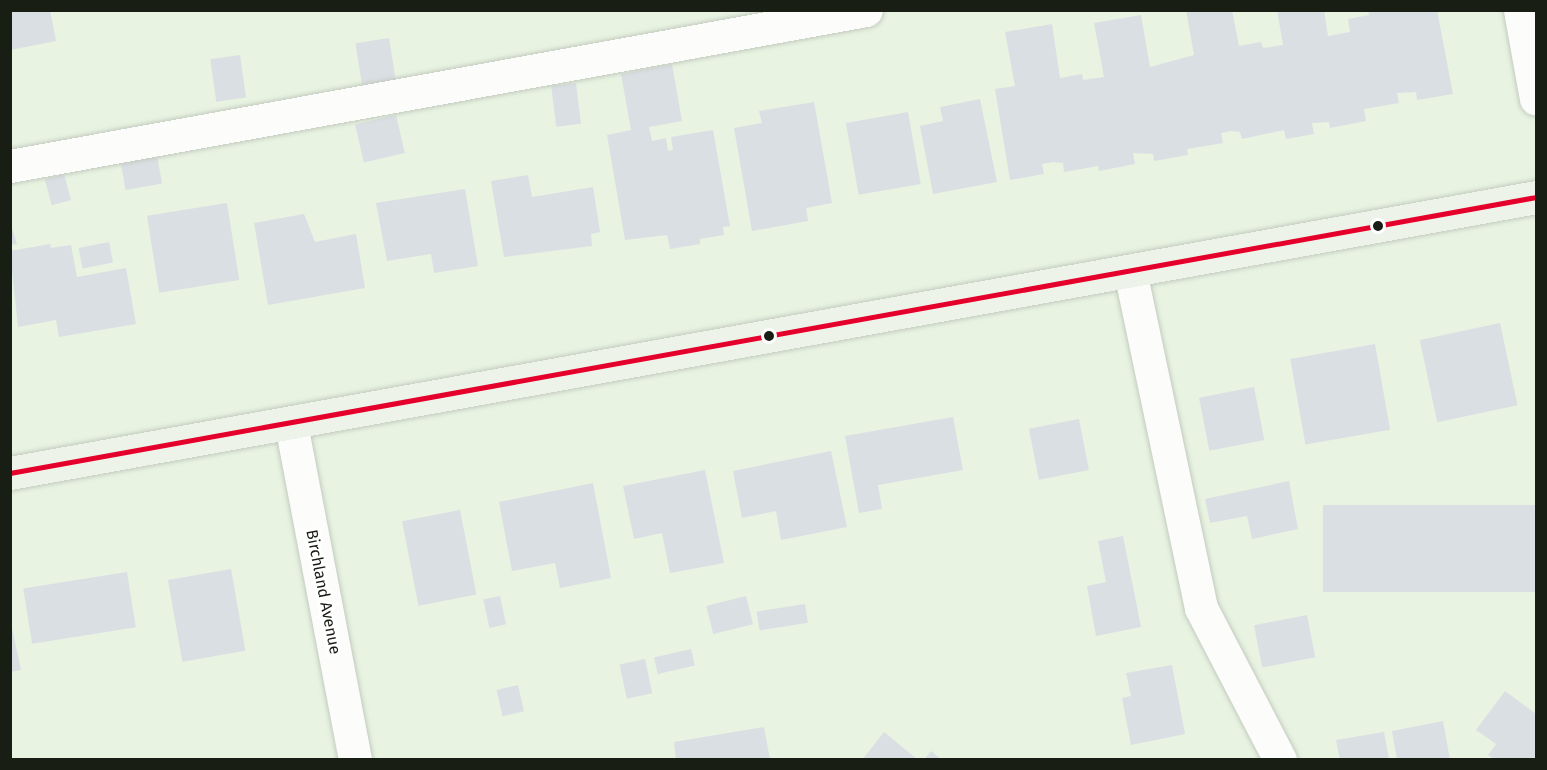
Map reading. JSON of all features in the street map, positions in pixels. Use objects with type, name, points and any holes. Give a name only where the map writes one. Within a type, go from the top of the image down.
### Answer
[{"type":"main road","points":[[10,473],[1536,197]]},
{"type":"street","points":[[10,166],[866,10]]},
{"type":"street","points":[[1520,10],[1536,99]]},
{"type":"street","points":[[1130,271],[1201,608],[1280,759]]},
{"type":"street","name":"Birchland Avenue","points":[[291,424],[355,759]]},
{"type":"building","points":[[10,10],[50,10],[56,41],[10,50]]},
{"type":"building","points":[[1186,10],[1232,10],[1239,46],[1261,42],[1263,48],[1283,45],[1277,10],[1324,10],[1328,36],[1350,32],[1348,19],[1369,15],[1368,10],[1437,10],[1453,94],[1417,100],[1416,92],[1397,93],[1399,103],[1364,109],[1366,121],[1330,128],[1329,122],[1312,123],[1314,134],[1286,139],[1284,130],[1242,139],[1240,132],[1231,131],[1221,133],[1223,143],[1187,149],[1188,155],[1154,161],[1153,154],[1133,153],[1135,164],[1099,171],[1098,166],[1064,172],[1063,163],[1053,162],[1042,164],[1044,174],[1010,180],[995,89],[1015,86],[1005,32],[1052,24],[1060,78],[1082,74],[1083,80],[1104,77],[1094,23],[1141,15],[1150,67],[1194,55]]},
{"type":"building","points":[[389,38],[396,84],[363,90],[355,43]]},
{"type":"building","points":[[240,55],[246,98],[216,102],[210,59]]},
{"type":"building","points":[[672,64],[682,121],[649,127],[652,141],[666,138],[668,151],[673,150],[671,137],[713,130],[730,226],[723,227],[724,235],[700,239],[700,244],[670,249],[667,235],[625,240],[607,135],[631,130],[621,74]]},
{"type":"building","points":[[576,83],[581,124],[556,127],[551,86]]},
{"type":"building","points":[[980,99],[997,182],[933,194],[920,126],[943,121],[940,107]]},
{"type":"building","points":[[814,102],[832,203],[806,208],[808,221],[752,231],[734,128],[762,123],[759,111]]},
{"type":"building","points":[[908,112],[921,184],[859,195],[846,123]]},
{"type":"building","points":[[396,115],[405,153],[364,162],[355,124]]},
{"type":"building","points":[[157,155],[162,184],[126,190],[121,161]]},
{"type":"building","points":[[64,174],[71,200],[52,205],[45,179]]},
{"type":"building","points":[[528,175],[532,197],[593,187],[600,232],[591,234],[592,246],[504,257],[491,181]]},
{"type":"building","points":[[465,189],[478,266],[434,273],[431,254],[387,261],[376,203]]},
{"type":"building","points":[[227,203],[239,280],[159,293],[147,216]]},
{"type":"building","points":[[304,214],[315,242],[356,234],[365,288],[268,305],[254,223]]},
{"type":"building","points":[[10,222],[17,244],[10,245]]},
{"type":"building","points":[[109,242],[113,263],[83,269],[79,248]]},
{"type":"building","points":[[50,244],[51,248],[71,245],[77,277],[126,268],[136,324],[59,337],[56,320],[18,327],[10,251]]},
{"type":"building","points":[[1500,323],[1517,405],[1437,422],[1420,340]]},
{"type":"building","points":[[1375,344],[1390,430],[1305,445],[1290,359]]},
{"type":"building","points":[[1254,387],[1264,440],[1209,451],[1199,398]]},
{"type":"building","points":[[953,417],[963,470],[878,485],[882,509],[859,513],[845,436]]},
{"type":"building","points":[[1079,419],[1089,470],[1039,480],[1029,429]]},
{"type":"building","points":[[831,451],[847,527],[781,540],[776,511],[742,518],[733,471]]},
{"type":"building","points":[[705,470],[724,563],[670,573],[662,533],[634,539],[623,486]]},
{"type":"building","points":[[1289,481],[1298,529],[1252,539],[1247,516],[1210,523],[1205,499]]},
{"type":"building","points":[[593,483],[611,578],[560,588],[555,563],[512,571],[499,502]]},
{"type":"building","points":[[1323,505],[1536,505],[1536,592],[1323,592]]},
{"type":"building","points":[[460,510],[476,594],[418,606],[402,521]]},
{"type":"building","points":[[1123,536],[1141,627],[1096,636],[1087,586],[1106,582],[1098,541]]},
{"type":"building","points":[[231,569],[245,651],[182,662],[168,580]]},
{"type":"building","points":[[127,572],[136,627],[32,644],[23,588]]},
{"type":"building","points":[[500,596],[506,624],[489,628],[483,600]]},
{"type":"building","points":[[746,596],[753,624],[713,634],[706,606]]},
{"type":"building","points":[[805,604],[808,623],[760,630],[757,612]]},
{"type":"building","points":[[1307,615],[1315,657],[1262,668],[1254,625]]},
{"type":"building","points":[[10,619],[21,670],[10,672]]},
{"type":"building","points":[[691,649],[695,666],[658,674],[654,658]]},
{"type":"building","points":[[645,659],[652,693],[627,699],[620,664]]},
{"type":"building","points":[[1172,665],[1185,734],[1131,745],[1122,698],[1131,696],[1126,673]]},
{"type":"building","points":[[518,685],[524,711],[503,716],[497,690]]},
{"type":"building","points":[[1505,691],[1536,714],[1536,760],[1495,760],[1488,755],[1496,744],[1476,730]]},
{"type":"building","points":[[1443,721],[1450,760],[1397,760],[1392,731]]},
{"type":"building","points":[[764,727],[770,760],[676,760],[674,742]]},
{"type":"building","points":[[884,732],[918,760],[862,760]]},
{"type":"building","points":[[1384,732],[1389,760],[1340,760],[1336,740]]},
{"type":"building","points":[[931,751],[942,760],[924,760]]},
{"type":"transit line","points":[[10,473],[1536,197]]}]
